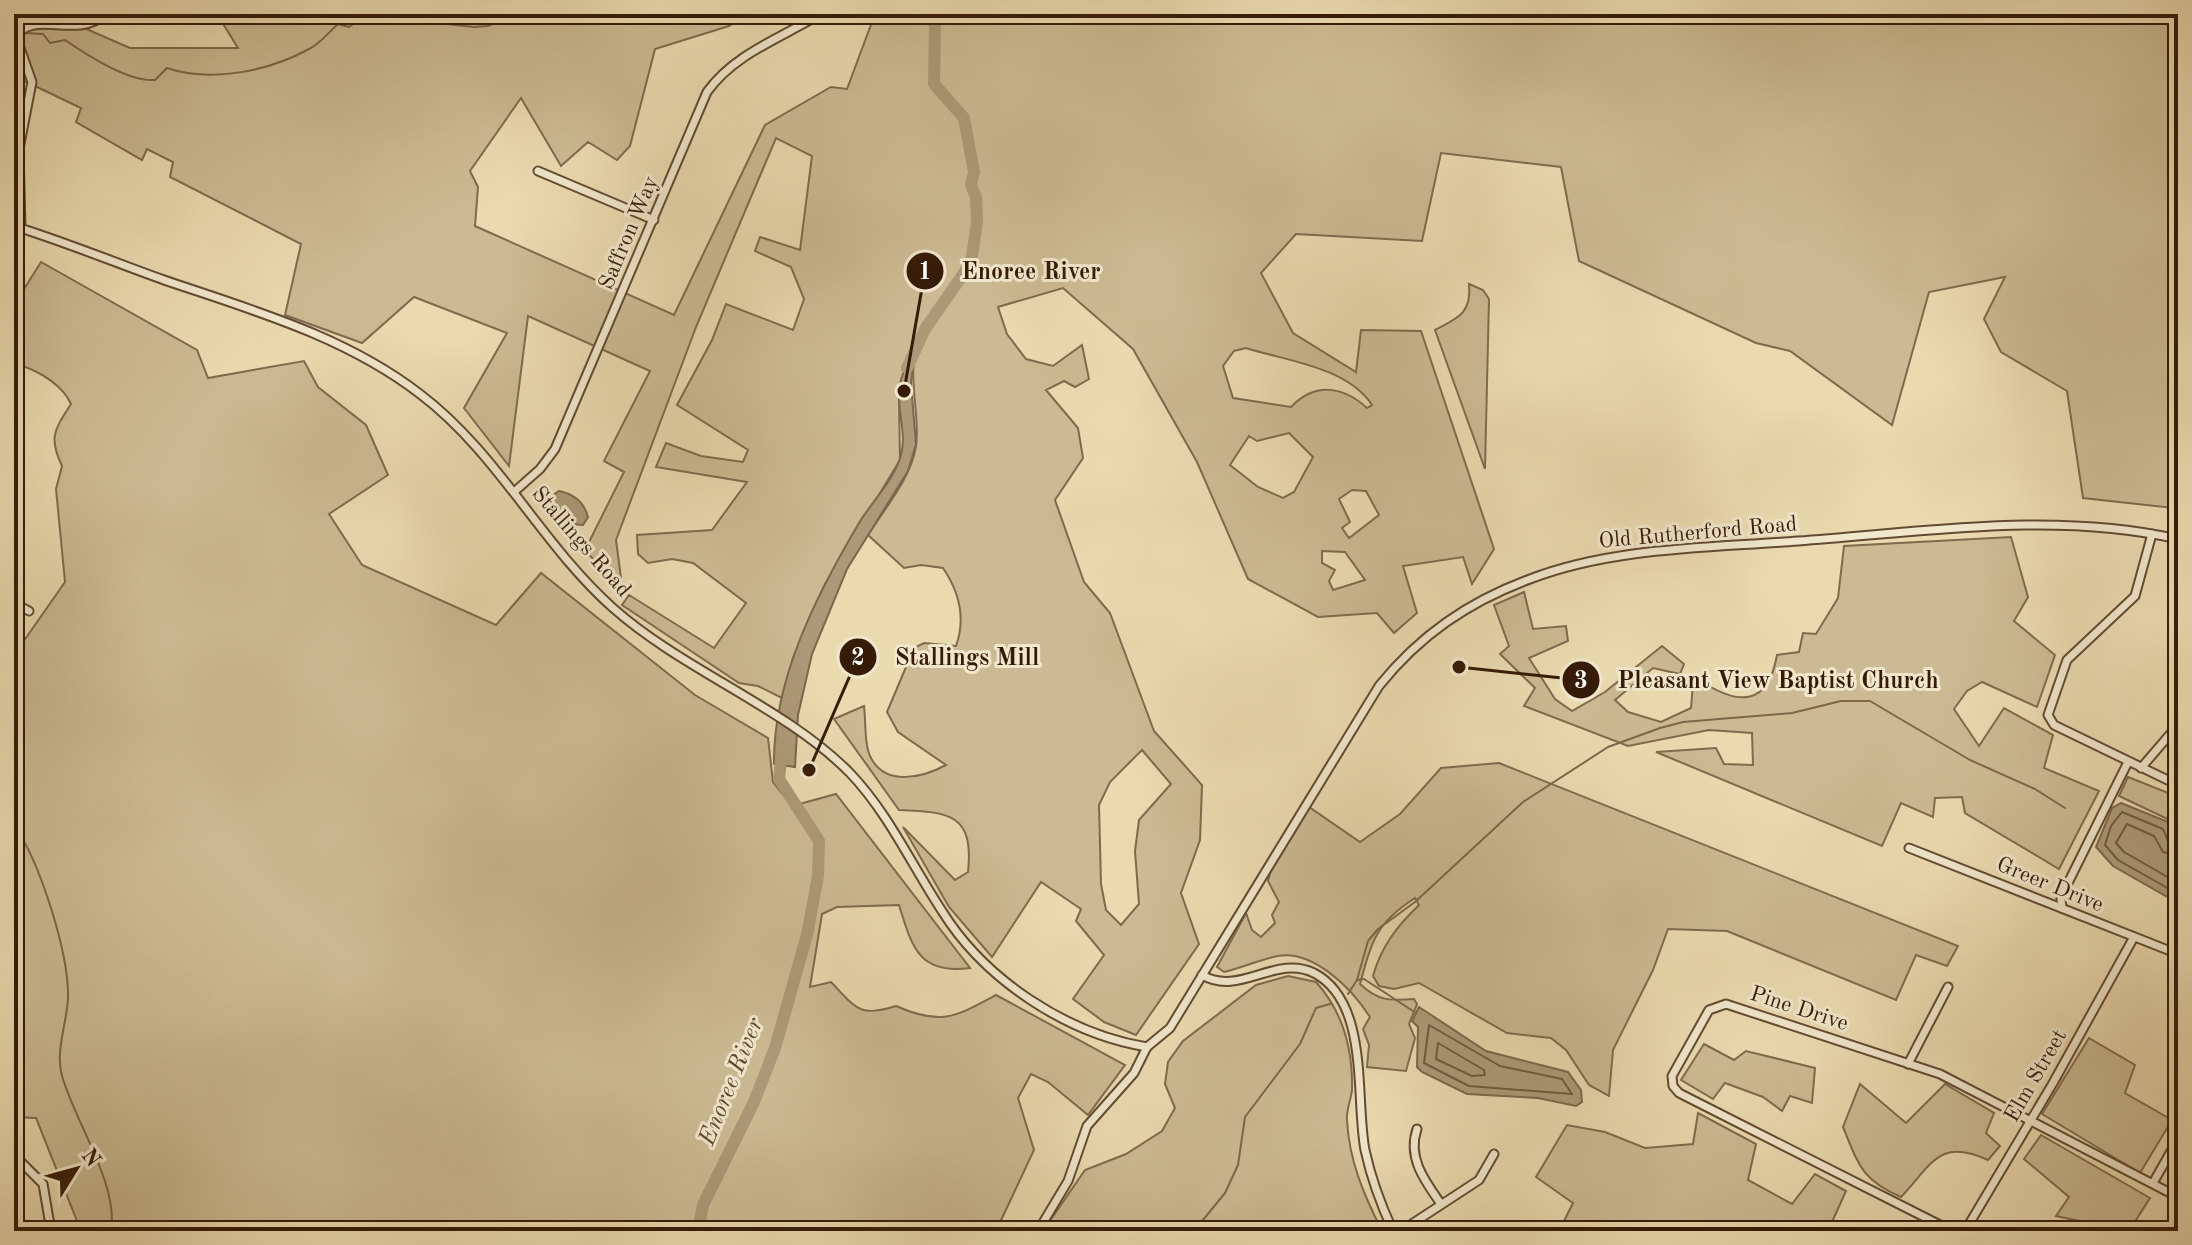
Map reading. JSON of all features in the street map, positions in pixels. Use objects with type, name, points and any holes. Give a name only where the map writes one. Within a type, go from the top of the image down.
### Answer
[{"type":"street","points":[[17,227],[19,149],[32,82],[19,45],[19,33],[32,25],[87,26],[105,14]]},
{"type":"street","name":"Saffron Way","points":[[514,492],[540,469],[555,449],[707,92],[719,76],[737,61],[810,20]]},
{"type":"street","points":[[538,171],[654,220]]},
{"type":"street","name":"Stallings Road","points":[[17,227],[317,335],[356,353],[407,384],[453,422],[577,571],[611,606],[660,646],[809,740],[862,787],[901,840],[952,927],[989,968],[1016,990],[1055,1012],[1127,1043],[1147,1047]]},
{"type":"street","name":"Old Rutherford Road","points":[[1147,1047],[1166,1034],[1379,686],[1408,653],[1438,627],[1491,595],[1574,565],[1651,552],[2022,525],[2097,527],[2178,539]]},
{"type":"street","points":[[2152,534],[2135,596],[2067,660],[2048,712],[2054,725],[2178,785]]},
{"type":"street","points":[[14,603],[29,611]]},
{"type":"street","points":[[2141,768],[2178,725]]},
{"type":"street","points":[[2062,908],[2061,899],[2067,885],[2128,762]]},
{"type":"street","name":"Greer Drive","points":[[1909,848],[2178,954]]},
{"type":"street","name":"Elm Street","points":[[1965,1231],[2134,937]]},
{"type":"street","points":[[1202,975],[1215,982],[1232,983],[1287,969],[1301,969],[1322,979],[1335,992],[1355,1043],[1367,1159],[1393,1231]]},
{"type":"street","points":[[1908,1064],[1948,987]]},
{"type":"street","name":"Pine Drive","points":[[1952,1231],[1679,1093],[1672,1080],[1709,1010],[1723,1004],[1953,1080],[2178,1197]]},
{"type":"street","points":[[1038,1231],[1068,1181],[1087,1126],[1134,1073],[1147,1047]]},
{"type":"street","points":[[1417,1129],[1413,1140],[1415,1162],[1441,1204]]},
{"type":"street","points":[[2153,1183],[2178,1139]]},
{"type":"street","points":[[1401,1231],[1479,1180],[1494,1154]]},
{"type":"street","points":[[14,1155],[43,1184],[51,1231]]},
{"type":"shaded area","points":[[14,14],[52,14],[130,48],[238,48],[217,14],[747,14],[729,26],[655,49],[630,146],[617,160],[588,142],[561,166],[521,98],[470,171],[478,187],[475,226],[674,315],[765,125],[831,87],[847,89],[875,14],[2160,14],[2178,23],[2178,472],[2173,471],[2173,508],[2083,498],[2067,391],[2001,352],[1984,319],[2005,277],[1929,292],[1892,425],[1790,351],[1756,343],[1579,261],[1561,167],[1441,153],[1422,241],[1296,234],[1261,273],[1293,333],[1356,372],[1361,330],[1421,331],[1494,549],[1472,584],[1463,557],[1403,566],[1417,613],[1394,633],[1377,613],[1318,617],[1248,579],[1197,462],[1133,349],[1063,288],[998,307],[1007,334],[1026,359],[1053,366],[1082,345],[1089,379],[1075,387],[1064,381],[1046,390],[1078,428],[1083,458],[1055,500],[1084,582],[1110,613],[1154,731],[1202,785],[1200,840],[1181,893],[1199,944],[1136,1035],[1104,1022],[1073,999],[1104,955],[1076,921],[1081,909],[1041,882],[992,957],[949,907],[903,827],[955,880],[968,872],[967,838],[962,827],[945,815],[899,810],[834,719],[864,706],[869,753],[886,773],[917,776],[946,765],[898,732],[887,712],[914,648],[924,643],[956,646],[961,616],[954,587],[943,568],[921,565],[904,568],[868,535],[909,470],[913,458],[917,436],[914,357],[899,397],[900,460],[824,586],[793,658],[782,698],[758,686],[739,683],[622,605],[629,595],[714,648],[746,603],[693,563],[672,559],[648,563],[638,554],[637,535],[712,530],[747,482],[656,467],[666,443],[701,456],[743,462],[748,450],[677,405],[712,340],[726,304],[793,330],[804,299],[791,267],[755,251],[760,237],[800,250],[812,156],[776,138],[696,327],[616,540],[621,578],[614,583],[585,550],[624,472],[604,461],[650,371],[528,316],[509,466],[464,408],[507,333],[414,297],[362,343],[285,315],[301,244],[170,177],[173,162],[147,149],[142,160],[76,122],[81,108],[14,76]],"holes":[[[1246,348],[1315,367],[1348,382],[1372,405],[1367,408],[1348,395],[1329,390],[1310,394],[1291,407],[1233,398],[1223,366],[1234,351]],[[1289,433],[1313,457],[1294,492],[1283,498],[1258,487],[1230,465],[1249,436],[1257,441]],[[1352,490],[1366,491],[1379,515],[1349,538],[1342,528],[1350,522],[1339,499]],[[1322,551],[1345,552],[1365,580],[1333,590],[1329,581],[1335,570],[1322,563]],[[1142,750],[1171,784],[1139,820],[1135,851],[1139,904],[1121,925],[1106,910],[1101,884],[1099,805],[1110,782]]]},
{"type":"shaded area","points":[[41,262],[197,350],[208,378],[304,361],[318,387],[366,425],[388,475],[329,514],[362,565],[496,625],[541,573],[695,695],[768,738],[773,782],[792,806],[836,794],[970,968],[939,967],[920,955],[908,934],[899,905],[837,907],[822,914],[810,987],[831,982],[853,1004],[866,1011],[896,1006],[937,1017],[969,1009],[996,995],[1125,1065],[1088,1115],[1048,1082],[1031,1074],[1018,1098],[1034,1150],[996,1231],[81,1231],[36,1118],[14,1117],[14,655],[65,582],[56,489],[62,466],[54,440],[57,427],[71,404],[63,391],[44,376],[23,366],[14,371],[14,305]]},
{"type":"shaded area","points":[[1469,284],[1483,290],[1489,299],[1485,469],[1435,330],[1457,318],[1466,308]]},
{"type":"shaded area","points":[[2011,537],[2028,597],[2014,621],[2055,655],[2037,707],[1982,682],[1967,691],[1954,709],[1979,746],[2004,708],[2053,735],[2044,768],[2099,791],[2059,869],[1965,813],[1962,797],[1935,798],[1933,817],[1901,803],[1882,846],[1656,752],[1716,748],[1724,764],[1753,765],[1752,733],[1709,730],[1628,746],[1524,706],[1535,688],[1500,654],[1509,646],[1494,605],[1524,592],[1533,629],[1566,626],[1568,641],[1529,658],[1555,699],[1572,711],[1605,692],[1662,646],[1684,664],[1680,674],[1653,668],[1615,700],[1628,712],[1661,722],[1691,708],[1693,684],[1701,681],[1728,695],[1750,696],[1759,692],[1773,672],[1777,655],[1799,652],[1803,633],[1816,634],[1838,598],[1844,546]]},
{"type":"shaded area","points":[[1499,763],[1958,946],[1947,966],[1916,955],[1896,1000],[1727,931],[1668,929],[1653,970],[1613,1050],[1609,1096],[1589,1085],[1566,1050],[1551,1038],[1507,1033],[1419,983],[1394,989],[1379,986],[1373,976],[1376,965],[1391,938],[1419,905],[1415,898],[1392,916],[1377,934],[1360,984],[1379,997],[1414,999],[1417,1004],[1409,1024],[1415,1038],[1406,1071],[1367,1067],[1369,1045],[1363,1029],[1370,1017],[1353,994],[1316,964],[1287,955],[1224,972],[1217,967],[1246,913],[1252,930],[1261,937],[1275,923],[1272,915],[1279,902],[1268,881],[1272,866],[1309,807],[1360,842],[1400,814],[1441,768]]},
{"type":"shaded area","points":[[2128,777],[2166,792],[2178,802],[2178,830],[2176,823],[2119,796]]},
{"type":"shaded area","points":[[1288,976],[1316,982],[1340,1019],[1351,1060],[1348,1135],[1354,1164],[1382,1231],[1043,1231],[1085,1170],[1126,1154],[1162,1131],[1175,1108],[1165,1084],[1168,1062],[1183,1041],[1256,985]]},
{"type":"shaded area","points":[[2089,1038],[2135,1065],[2125,1093],[2172,1120],[2140,1173],[2042,1114]]},
{"type":"shaded area","points":[[1704,1044],[1734,1060],[1746,1051],[1815,1068],[1812,1103],[1790,1096],[1782,1111],[1763,1097],[1725,1083],[1713,1099],[1681,1080]]},
{"type":"shaded area","points":[[1860,1084],[1906,1123],[1945,1084],[1994,1113],[1986,1133],[2000,1146],[1988,1160],[1972,1154],[1947,1153],[1930,1165],[1901,1197],[1878,1184],[1863,1170],[1843,1127]]},
{"type":"shaded area","points":[[1698,1113],[1756,1144],[1748,1180],[1792,1204],[1815,1174],[1846,1191],[1828,1231],[1559,1231],[1573,1203],[1536,1177],[1567,1125],[1605,1132],[1645,1148],[1693,1144]]},
{"type":"shaded area","points":[[2041,1135],[2150,1198],[2129,1231],[2099,1231],[2089,1223],[2056,1216],[2069,1197],[2024,1159]]},
{"type":"water","points":[[914,355],[911,384],[916,444],[908,471],[847,569],[812,654],[798,715],[795,767],[774,764],[781,700],[800,638],[843,550],[899,461],[903,435],[900,383]]},
{"type":"water","points":[[559,491],[574,497],[584,507],[588,517],[583,525],[566,520],[557,513],[552,496]]},
{"type":"water","points":[[2121,803],[2173,824],[2178,847],[2178,903],[2113,866],[2096,847],[2112,808]]},
{"type":"water","points":[[1419,1007],[1486,1051],[1568,1072],[1581,1090],[1582,1102],[1576,1106],[1538,1098],[1467,1094],[1422,1072],[1417,1067],[1418,1027],[1412,1021]]},
{"type":"waterway","points":[[382,17],[474,27],[488,26],[516,14]]},
{"type":"waterway","name":"Enoree River","points":[[907,368],[925,329],[971,263],[977,222],[976,197],[971,185],[974,172],[964,118],[934,84],[935,25],[929,14]]},
{"type":"waterway","points":[[25,33],[43,34],[50,43],[65,40],[120,72],[155,80],[167,68],[202,74],[258,69],[313,47],[338,24],[349,27],[356,22],[370,24]]},
{"type":"waterway","points":[[1348,994],[1357,980],[1368,941],[1378,929],[1415,902],[1523,802],[1608,747],[1683,722],[1792,713],[1841,701],[1870,701],[1970,760],[2035,789],[2065,808]]},
{"type":"waterway","name":"Enoree River","points":[[698,1231],[703,1205],[754,1102],[775,1048],[807,935],[818,876],[819,841],[779,779],[782,750]]},
{"type":"waterway","points":[[14,825],[43,884],[64,957],[68,998],[60,1066],[68,1094],[109,1194],[111,1231]]},
{"type":"waterway","points":[[1358,980],[1364,979],[1416,1013]]},
{"type":"waterway","points":[[1194,1231],[1225,1193],[1238,1165],[1245,1117],[1300,1044],[1316,1008],[1330,1004]]},
{"type":"place","name":"Enoree River","points":[[904,391]]},
{"type":"place","name":"Pleasant View Baptist Church","points":[[1459,667]]},
{"type":"place","name":"Stallings Mill","points":[[809,770]]}]
